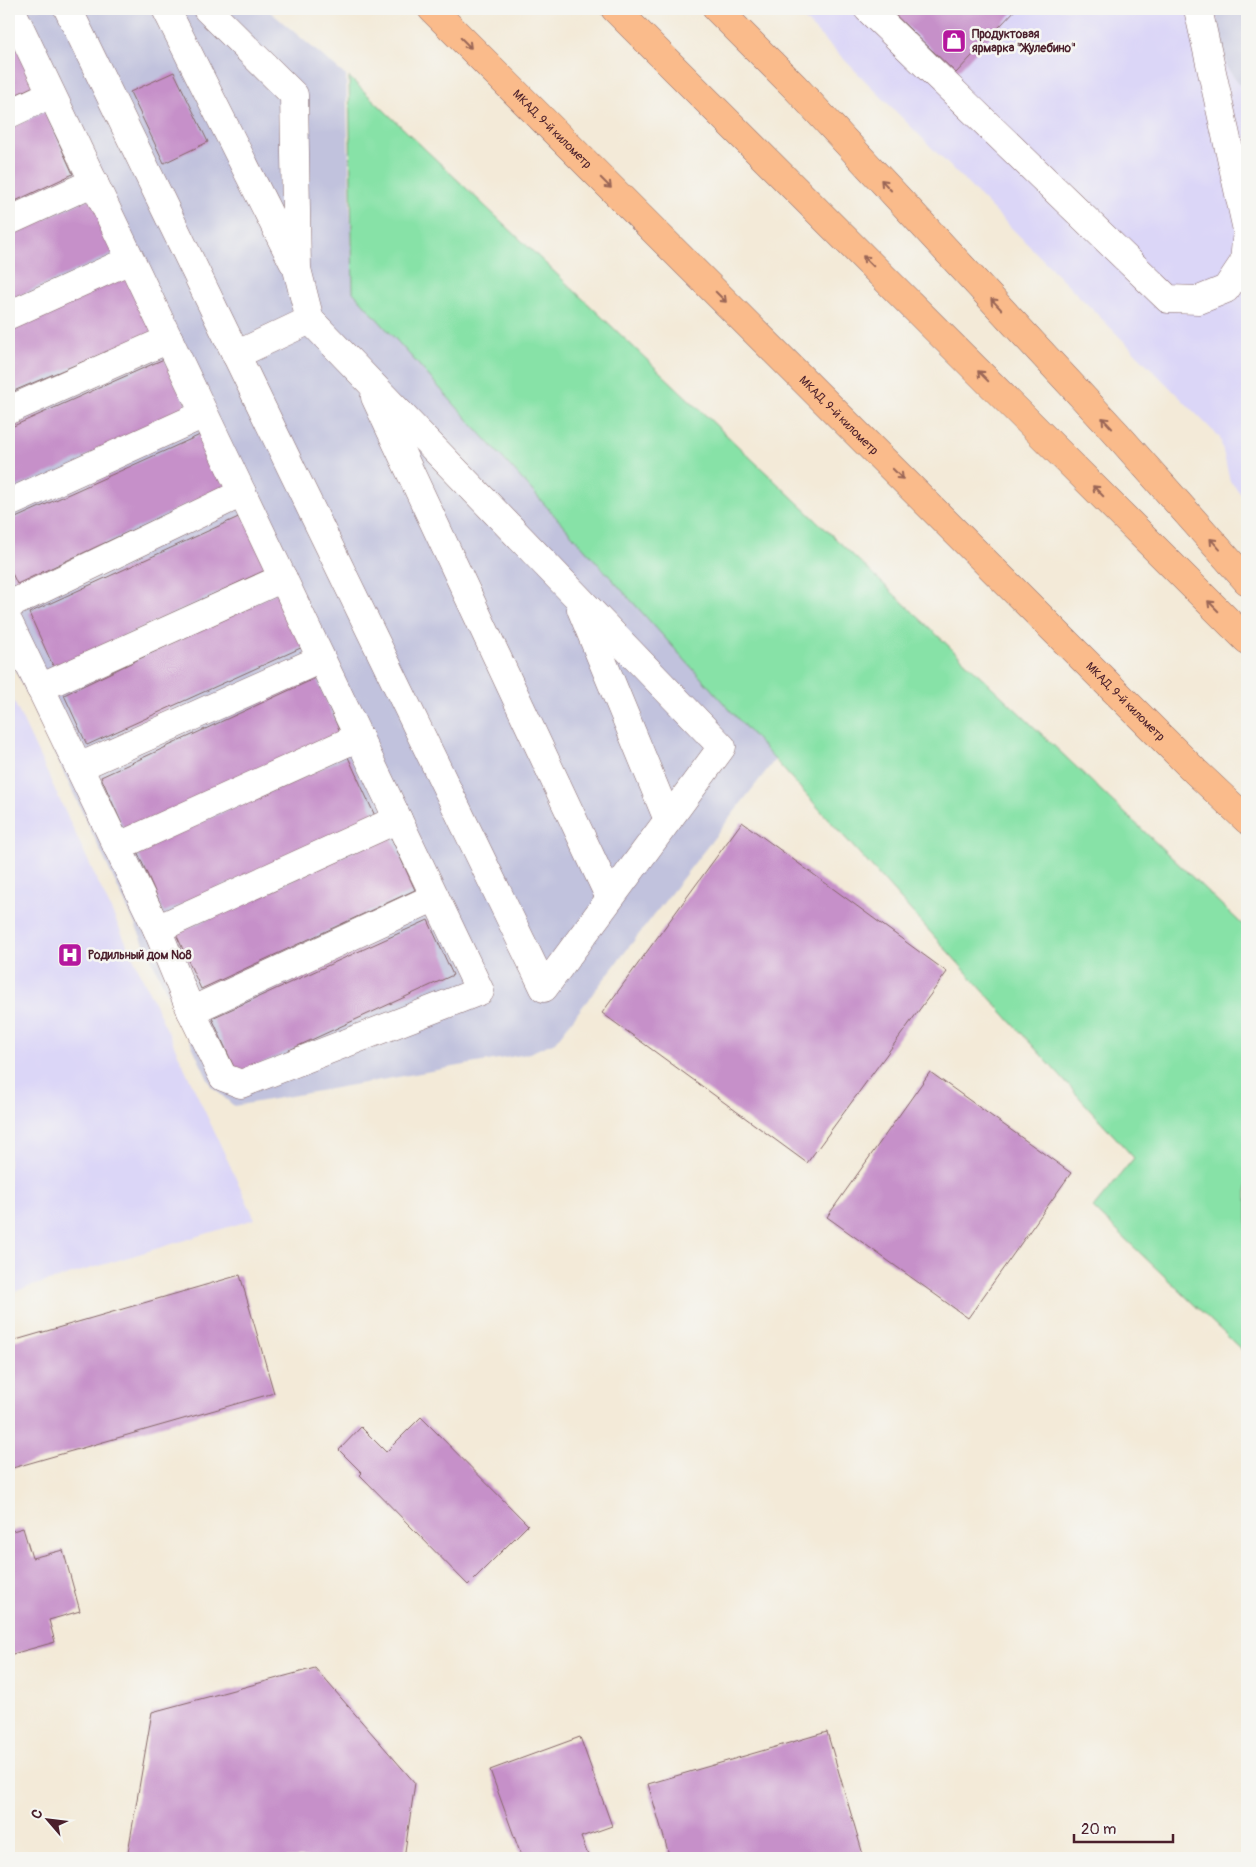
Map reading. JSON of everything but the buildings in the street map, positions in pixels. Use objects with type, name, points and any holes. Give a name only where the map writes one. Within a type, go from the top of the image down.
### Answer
[{"type":"main road","name":"МКАД, 9-й километр","points":[[432,9],[1182,758],[1247,820]]},
{"type":"main road","points":[[614,9],[1247,640]]},
{"type":"main road","points":[[717,9],[795,87],[1116,433],[1247,581]]},
{"type":"lane","points":[[68,9],[544,988],[722,747],[310,320],[296,269],[166,9]]},
{"type":"lane","points":[[207,9],[294,95],[296,269]]},
{"type":"lane","points":[[868,9],[1168,299],[1199,300],[1226,289],[1244,262],[1247,231],[1198,9]]},
{"type":"lane","points":[[9,623],[157,929],[191,1010],[223,1077],[241,1084],[480,991],[94,182],[11,13]]},
{"type":"lane","points":[[9,114],[51,94]]},
{"type":"lane","points":[[9,221],[94,182]]},
{"type":"lane","points":[[9,315],[130,260]]},
{"type":"lane","points":[[236,355],[310,320]]},
{"type":"lane","points":[[9,410],[169,339]]},
{"type":"lane","points":[[365,377],[610,898]]},
{"type":"lane","points":[[9,503],[204,414]]},
{"type":"lane","points":[[9,604],[242,493]]},
{"type":"lane","points":[[40,688],[283,578]]},
{"type":"lane","points":[[574,594],[668,820]]},
{"type":"lane","points":[[79,768],[321,659]]},
{"type":"lane","points":[[117,847],[359,737]]},
{"type":"lane","points":[[157,929],[398,819]]},
{"type":"lane","points":[[191,1010],[435,896]]},
{"type":"shaded area","points":[[9,9],[267,9],[346,76],[353,292],[781,752],[555,1042],[527,1054],[234,1106],[211,1086],[9,656]]},
{"type":"shaded area","points":[[794,9],[1215,9],[1227,68],[1247,95],[1247,501],[1230,481],[1220,438]]},
{"type":"shaded area","points":[[1215,9],[1247,9],[1247,95],[1227,68]]},
{"type":"shaded area","name":"Родильный дом №8","points":[[9,691],[255,1219],[9,1293]]},
{"type":"green space","points":[[349,77],[1247,929],[1247,1355],[1093,1208],[1134,1158],[353,292]]},
{"type":"place","name":"Продуктовая ярмарка \"Жулебино\"","points":[[954,41]]},
{"type":"place","name":"Родильный дом №8","points":[[70,955]]}]
